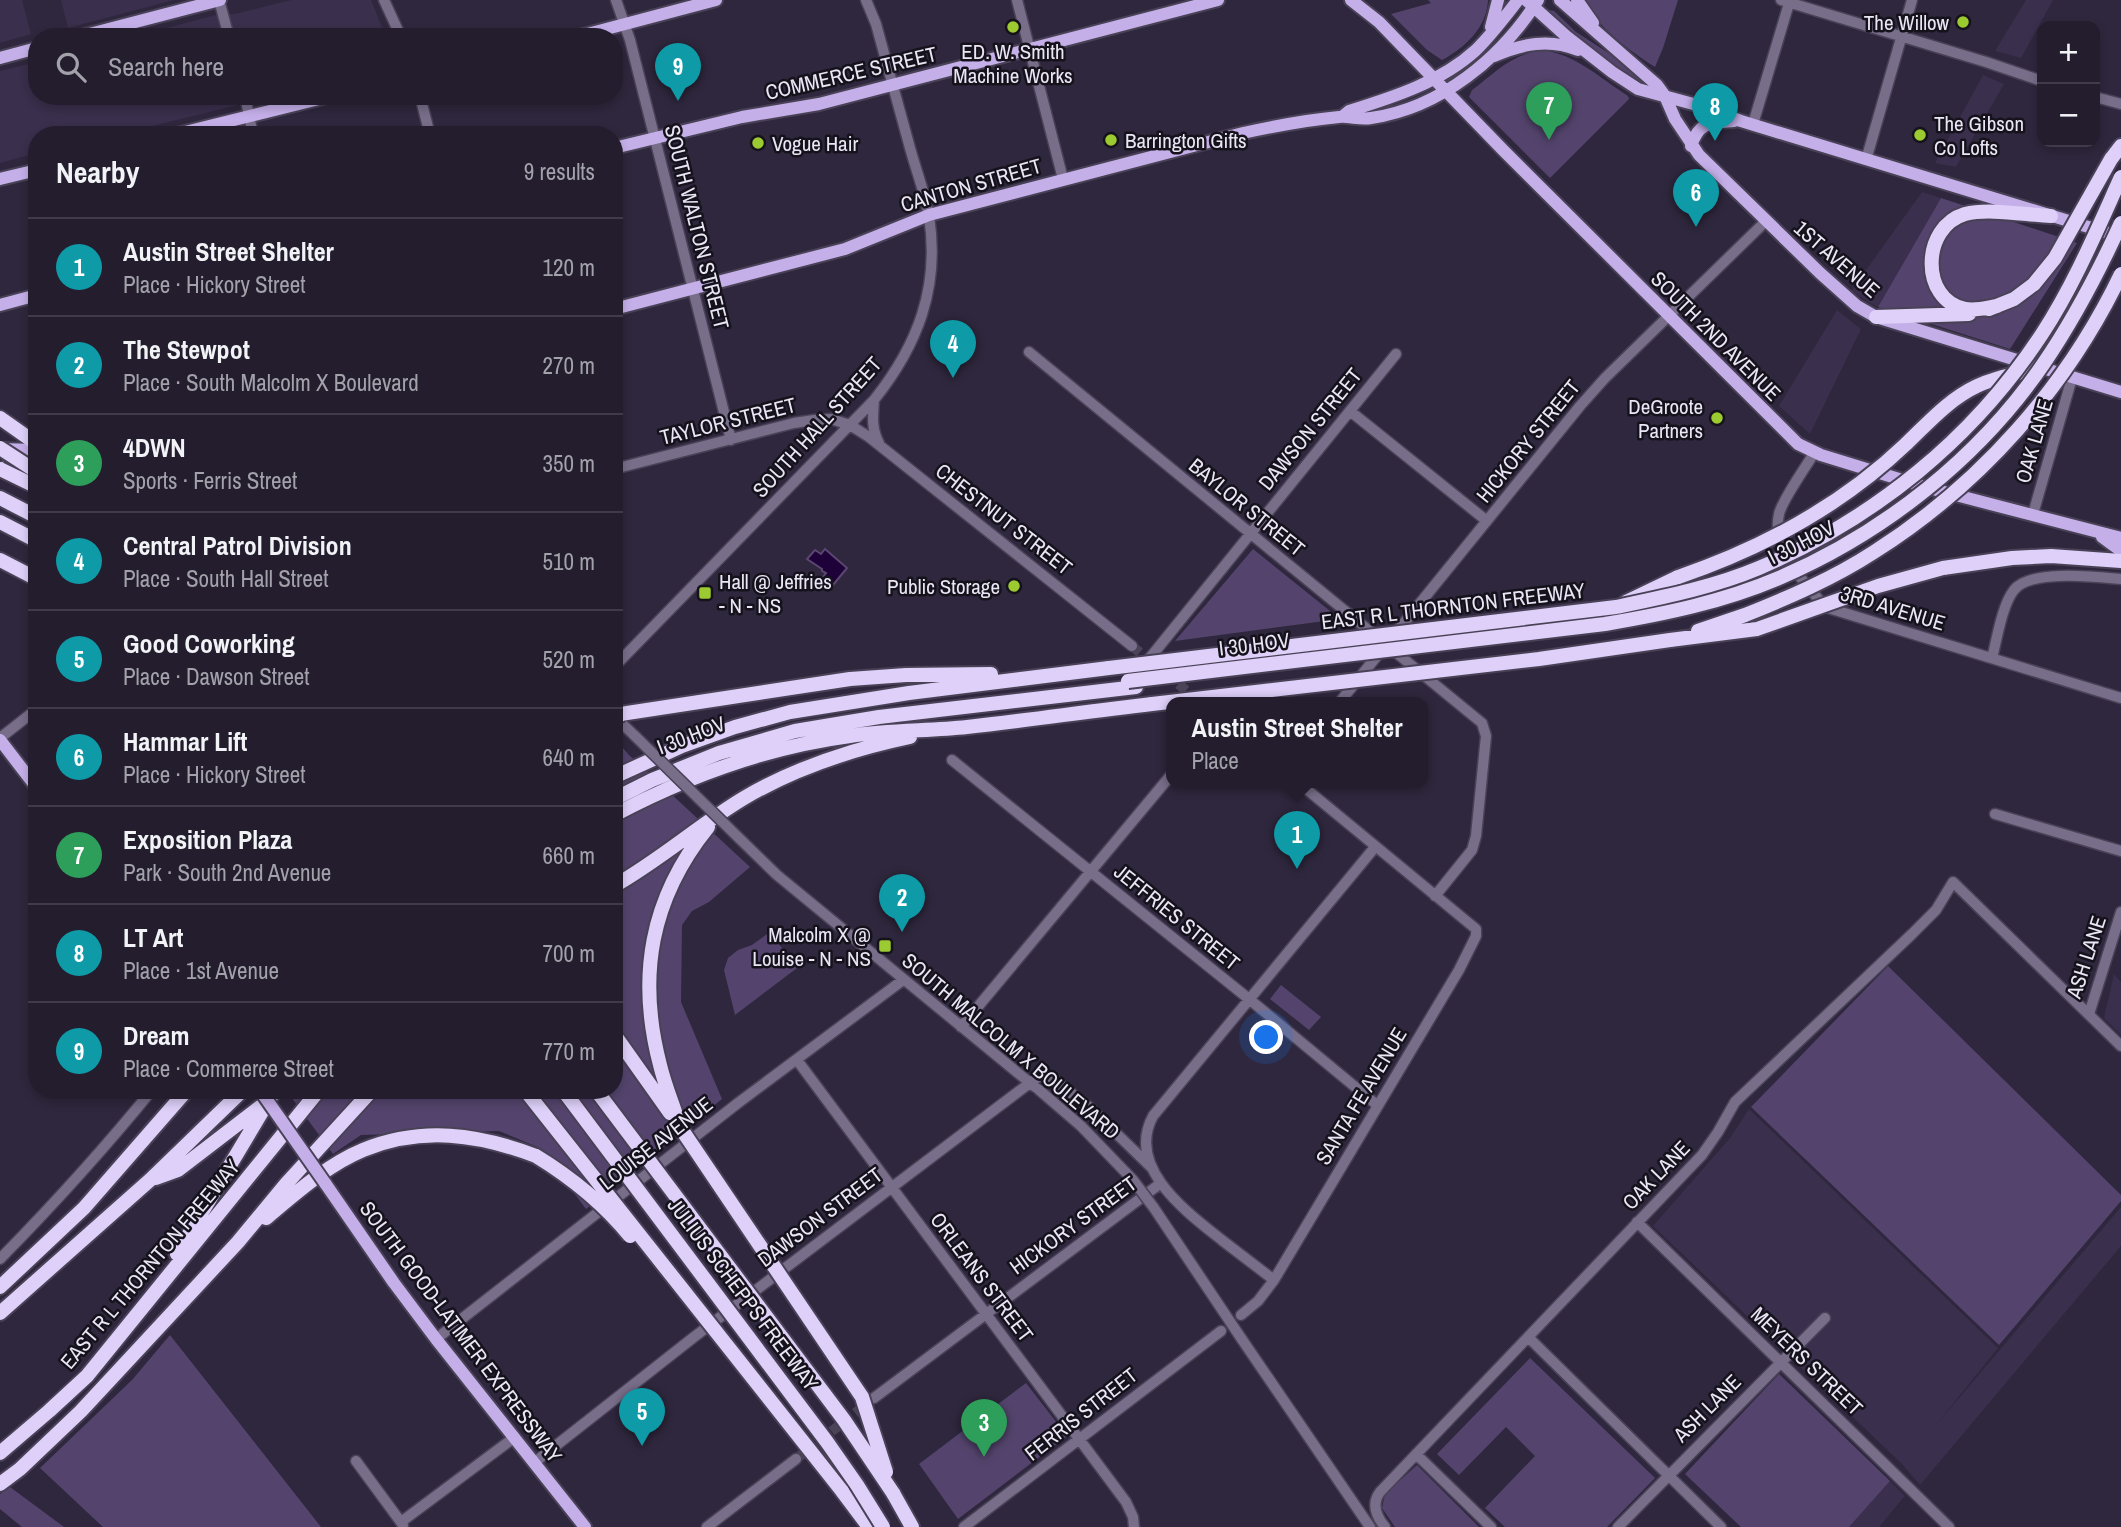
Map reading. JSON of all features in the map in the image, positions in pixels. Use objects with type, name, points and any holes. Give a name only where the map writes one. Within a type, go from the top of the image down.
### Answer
[{"type":"highway","points":[[1876,317],[1973,314],[2014,299],[2034,284],[2055,258],[2110,159],[2121,146]]},
{"type":"highway","name":"EAST R L THORNTON FREEWAY","points":[[623,773],[682,746],[735,727],[790,712],[883,696],[1616,607],[1666,597],[1758,568],[1816,540],[1864,512],[1938,456],[1985,408],[2042,334],[2080,265],[2121,177]]},
{"type":"highway","points":[[1997,306],[1976,310],[1963,309],[1943,294],[1933,274],[1931,255],[1936,239],[1948,223],[1965,214],[1981,212],[2052,216]]},
{"type":"highway","name":"I 30 HOV","points":[[623,794],[708,757],[795,731],[879,717],[1605,624],[1703,604],[1779,578],[1849,542],[1890,516],[1954,465],[1989,431],[2028,386],[2060,340],[2121,223]]},
{"type":"highway","name":"I 30 HOV","points":[[623,787],[682,759],[724,744],[798,724],[881,710],[1628,627],[1738,601],[1788,581],[1857,546],[1927,499],[1984,447],[2018,410],[2052,365],[2082,317],[2121,239]]},
{"type":"highway","points":[[1670,640],[1745,615],[1834,575],[1909,529],[1946,500],[1981,468],[2025,421],[2082,344],[2121,274]]},
{"type":"highway","points":[[1616,607],[1678,577],[1751,550],[1806,521],[1849,492],[1964,393],[1989,382],[2039,368]]},
{"type":"highway","points":[[0,418],[28,438]]},
{"type":"highway","points":[[0,448],[28,466]]},
{"type":"highway","points":[[0,469],[28,483]]},
{"type":"highway","points":[[0,498],[28,512]]},
{"type":"highway","points":[[0,522],[28,536]]},
{"type":"highway","points":[[1214,697],[1551,658],[1757,629],[1878,586],[1975,562],[2051,556],[2121,561]]},
{"type":"highway","points":[[0,558],[28,574]]},
{"type":"highway","points":[[623,715],[771,690],[885,676],[1057,674]]},
{"type":"highway","points":[[623,810],[705,773],[779,750],[848,736],[965,727],[1166,702]]},
{"type":"highway","points":[[623,880],[718,815],[806,767],[872,747],[965,727]]},
{"type":"highway","points":[[681,1127],[660,1069],[650,1019],[653,935],[660,908],[674,878],[688,854],[718,815]]},
{"type":"highway","points":[[623,1047],[681,1127],[862,1397],[893,1493]]},
{"type":"highway","points":[[158,1124],[175,1099]]},
{"type":"highway","points":[[0,1287],[84,1208],[179,1099]]},
{"type":"highway","points":[[0,1313],[150,1180],[234,1099]]},
{"type":"highway","points":[[150,1180],[178,1170],[263,1099]]},
{"type":"highway","points":[[148,1299],[191,1231],[267,1099]]},
{"type":"highway","name":"EAST R L THORNTON FREEWAY","points":[[0,1453],[87,1376],[312,1099]]},
{"type":"highway","points":[[0,1485],[81,1411],[238,1242],[286,1184],[364,1099]]},
{"type":"highway","points":[[532,1099],[869,1527]]},
{"type":"highway","name":"JULIUS SCHEPPS FREEWAY","points":[[570,1099],[827,1442],[883,1527]]},
{"type":"highway","name":"JULIUS SCHEPPS FREEWAY","points":[[603,1099],[849,1427],[912,1527]]},
{"type":"highway","points":[[238,1242],[296,1193],[336,1164],[362,1151],[413,1137],[455,1135],[480,1138],[536,1156],[574,1180],[593,1196],[723,1343]]},
{"type":"main road","points":[[113,28],[220,0]]},
{"type":"main road","points":[[613,28],[716,0]]},
{"type":"main road","name":"COMMERCE STREET","points":[[623,146],[742,117],[819,104],[1199,2],[1218,0]]},
{"type":"main road","name":"SOUTH 2ND AVENUE","points":[[1351,0],[1371,14],[1503,150],[1798,444],[1814,453],[1925,487],[2121,538]]},
{"type":"main road","name":"SOUTH 2ND AVENUE","points":[[1362,0],[1371,14]]},
{"type":"main road","points":[[1489,33],[1498,0]]},
{"type":"main road","name":"CANTON STREET","points":[[1343,116],[1349,111],[1398,95],[1464,60],[1518,0]]},
{"type":"main road","points":[[1560,0],[1649,76],[1665,96]]},
{"type":"main road","points":[[1577,0],[1605,40]]},
{"type":"main road","points":[[1533,2],[1590,55],[1641,91],[1665,96],[2121,239]]},
{"type":"main road","name":"CANTON STREET","points":[[623,307],[845,249],[929,215],[1275,126],[1343,116],[1362,119],[1390,115],[1446,90],[1479,69],[1520,25],[1533,2]]},
{"type":"main road","points":[[1491,57],[1539,43],[1567,46],[1590,55]]},
{"type":"main road","points":[[0,58],[28,50]]},
{"type":"main road","name":"1ST AVENUE","points":[[1665,96],[1691,146],[1857,306],[1876,317],[2121,393]]},
{"type":"main road","points":[[209,126],[294,105]]},
{"type":"main road","points":[[1691,146],[1702,126],[1747,122]]},
{"type":"main road","points":[[0,179],[28,172]]},
{"type":"main road","points":[[0,305],[28,297]]},
{"type":"main road","points":[[0,448],[28,450]]},
{"type":"main road","points":[[0,469],[28,461]]},
{"type":"main road","points":[[2080,526],[2121,551]]},
{"type":"main road","points":[[0,739],[28,776]]},
{"type":"main road","name":"SOUTH GOOD-LATIMER EXPRESSWAY","points":[[274,1099],[325,1184],[394,1283],[585,1527]]},
{"type":"street","points":[[220,0],[227,28]]},
{"type":"street","points":[[384,0],[397,28]]},
{"type":"street","name":"SOUTH WALTON STREET","points":[[617,0],[655,138],[731,440]]},
{"type":"street","name":"SOUTH HALL STREET","points":[[623,658],[874,400],[907,353],[923,313],[930,275],[929,215],[876,24],[866,0]]},
{"type":"street","points":[[1017,0],[1063,179]]},
{"type":"street","points":[[1866,160],[1912,0]]},
{"type":"street","points":[[1747,122],[1787,1],[2037,79]]},
{"type":"street","points":[[2100,98],[2121,104]]},
{"type":"street","points":[[246,105],[251,126]]},
{"type":"street","points":[[422,105],[428,126]]},
{"type":"street","name":"HICKORY STREET","points":[[1344,697],[1580,406],[1605,378],[1766,221]]},
{"type":"street","name":"BAYLOR STREET","points":[[1029,352],[1482,723],[1486,736],[1474,843],[1472,850],[1435,896]]},
{"type":"street","name":"DAWSON STREET","points":[[1149,659],[1396,354]]},
{"type":"street","name":"OAK LANE","points":[[2033,514],[2072,378]]},
{"type":"street","points":[[874,400],[873,428],[881,446]]},
{"type":"street","points":[[1350,411],[1487,521]]},
{"type":"street","name":"TAYLOR STREET","points":[[623,468],[794,423],[831,419],[850,425]]},
{"type":"street","name":"CHESTNUT STREET","points":[[850,425],[861,430],[1132,646]]},
{"type":"street","name":"3RD AVENUE","points":[[1814,453],[1780,512],[1778,526],[1781,547],[1794,569],[1825,607],[2121,698]]},
{"type":"street","points":[[1992,658],[2008,600],[2019,584],[2057,577],[2121,579]]},
{"type":"street","points":[[0,739],[28,716]]},
{"type":"street","name":"SOUTH MALCOLM X BOULEVARD","points":[[623,723],[777,875],[1034,1086],[1111,1155],[1154,1208],[1370,1527]]},
{"type":"street","name":"JEFFRIES STREET","points":[[952,760],[1377,1105]]},
{"type":"street","points":[[961,1027],[1166,781]]},
{"type":"street","points":[[1305,788],[1435,896]]},
{"type":"street","points":[[1995,814],[2121,850]]},
{"type":"street","name":"HICKORY STREET","points":[[873,1398],[1161,1183],[1152,1168],[1146,1140],[1148,1124],[1153,1116],[1375,847]]},
{"type":"street","name":"OAK LANE","points":[[1385,1527],[1375,1509],[1375,1501],[1380,1492],[1702,1155],[1735,1102],[1936,910],[1953,882],[2089,1014]]},
{"type":"street","name":"SANTA FE AVENUE","points":[[1241,1315],[1258,1301],[1274,1280],[1459,970],[1476,936],[1476,929],[1435,896]]},
{"type":"street","name":"ASH LANE","points":[[2089,1014],[2118,934],[2121,912]]},
{"type":"street","name":"LOUISE AVENUE","points":[[436,1339],[729,1110],[903,980]]},
{"type":"street","points":[[2089,1014],[2121,1046]]},
{"type":"street","name":"ORLEANS STREET","points":[[797,1060],[1126,1502],[1133,1522]]},
{"type":"street","points":[[1034,1086],[1039,1076],[1052,1078],[1089,1107],[1152,1168]]},
{"type":"street","name":"DAWSON STREET","points":[[535,1462],[891,1188],[1034,1086]]},
{"type":"street","points":[[0,1259],[78,1177],[144,1099]]},
{"type":"street","points":[[1161,1183],[1196,1220],[1274,1280]]},
{"type":"street","name":"MEYERS STREET","points":[[1637,1222],[1949,1527]]},
{"type":"street","name":"ASH LANE","points":[[1618,1527],[1825,1318]]},
{"type":"street","name":"FERRIS STREET","points":[[964,1527],[1221,1331]]},
{"type":"street","points":[[1528,1337],[1721,1527]]},
{"type":"street","points":[[356,1461],[403,1525],[515,1437]]},
{"type":"street","points":[[1416,1454],[1490,1527]]},
{"type":"street","points":[[707,1527],[796,1459]]},
{"type":"shaded area","points":[[0,0],[22,0],[29,28],[28,35],[0,43]]},
{"type":"shaded area","points":[[61,0],[174,0],[68,28]]},
{"type":"shaded area","points":[[291,0],[371,0],[382,28],[166,28],[216,15],[235,14]]},
{"type":"shaded area","points":[[1428,0],[1488,0],[1484,19],[1473,36],[1442,60],[1427,50],[1391,14],[1431,3]]},
{"type":"shaded area","points":[[1581,0],[1678,0],[1655,67],[1615,37]]},
{"type":"shaded area","points":[[2026,0],[2053,0],[2041,21],[2037,21],[2037,29],[2021,58],[1995,51]]},
{"type":"shaded area","points":[[1548,10],[1554,11],[1576,32],[1610,54],[1646,85],[1635,81],[1596,54]]},
{"type":"shaded area","points":[[1531,52],[1554,52],[1576,62],[1629,99],[1550,178],[1469,97],[1472,90],[1504,65]]},
{"type":"shaded area","points":[[28,64],[28,105],[239,105],[152,126],[28,126],[28,155],[0,163],[0,71]]},
{"type":"shaded area","points":[[1983,75],[2004,84],[1956,167],[1935,163]]},
{"type":"shaded area","points":[[1922,192],[1941,198],[1878,307],[1851,291]]},
{"type":"shaded area","points":[[1941,198],[2077,243],[2010,349],[1878,307]]},
{"type":"shaded area","points":[[1837,310],[1861,329],[1810,434],[1779,406]]},
{"type":"shaded area","points":[[825,549],[847,568],[833,585],[823,577],[826,573],[822,569],[807,559],[815,550],[821,554]]},
{"type":"shaded area","points":[[1253,549],[1340,619],[1175,641]]},
{"type":"shaded area","points":[[623,748],[750,867],[709,902],[692,911],[682,925],[681,1002],[722,1099],[586,1209],[540,1148],[499,1131],[361,1135],[333,1154],[293,1099],[623,1099]]},
{"type":"shaded area","points":[[770,932],[797,968],[735,1015],[724,970],[728,958]]},
{"type":"shaded area","points":[[1888,966],[2121,1195],[2121,1201],[1999,1345],[1751,1107]]},
{"type":"shaded area","points":[[2114,974],[2121,982],[2121,1035],[2104,1018]]},
{"type":"shaded area","points":[[1281,985],[1321,1017],[1309,1030],[1270,999]]},
{"type":"shaded area","points":[[1749,1109],[1998,1348],[1936,1425],[2121,1207],[2121,1246],[1920,1485],[1903,1465],[1653,1226],[1730,1138]]},
{"type":"shaded area","points":[[170,1335],[321,1527],[103,1527],[40,1468],[132,1380]]},
{"type":"shaded area","points":[[1530,1358],[1655,1478],[1607,1527],[1505,1527],[1485,1508],[1535,1456],[1506,1427],[1459,1475],[1437,1454]]},
{"type":"shaded area","points":[[1779,1374],[1890,1481],[1849,1527],[1741,1527],[1685,1474]]},
{"type":"shaded area","points":[[1026,1383],[1067,1436],[958,1519],[919,1464]]},
{"type":"shaded area","points":[[1417,1465],[1479,1527],[1395,1527],[1382,1508],[1385,1494]]},
{"type":"shaded area","points":[[1890,1481],[1905,1496],[1879,1527],[1849,1527]]},
{"type":"shaded area","points":[[10,1487],[64,1527],[22,1527],[0,1509],[0,1494]]},
{"type":"tunnel","points":[[1132,646],[1194,697]]},
{"type":"tunnel","points":[[796,1459],[868,1403]]},
{"type":"place","name":"The Willow","points":[[1963,22]]},
{"type":"place","name":"ED. W. Smith Machine Works","points":[[1013,27]]},
{"type":"place","name":"Dream","points":[[678,101]]},
{"type":"place","name":"The Gibson Co Lofts","points":[[1920,135]]},
{"type":"place","name":"Barrington Gifts","points":[[1111,140]]},
{"type":"place","name":"Exposition Plaza","points":[[1549,140]]},
{"type":"place","name":"LT Art","points":[[1715,141]]},
{"type":"place","name":"Vogue Hair","points":[[758,143]]},
{"type":"place","name":"Hammar Lift","points":[[1696,227]]},
{"type":"place","name":"Central Patrol Division","points":[[953,378]]},
{"type":"place","name":"DeGroote Partners","points":[[1717,418]]},
{"type":"place","name":"Public Storage","points":[[1014,586]]},
{"type":"place","name":"Hall @ Jeffries - N - NS","points":[[705,593]]},
{"type":"place","name":"Austin Street Shelter","points":[[1297,869]]},
{"type":"place","name":"The Stewpot","points":[[902,932]]},
{"type":"place","name":"Malcolm X @ Louise - N - NS","points":[[885,946]]},
{"type":"place","name":"Good Coworking","points":[[642,1446]]},
{"type":"place","name":"4DWN","points":[[984,1457]]}]
